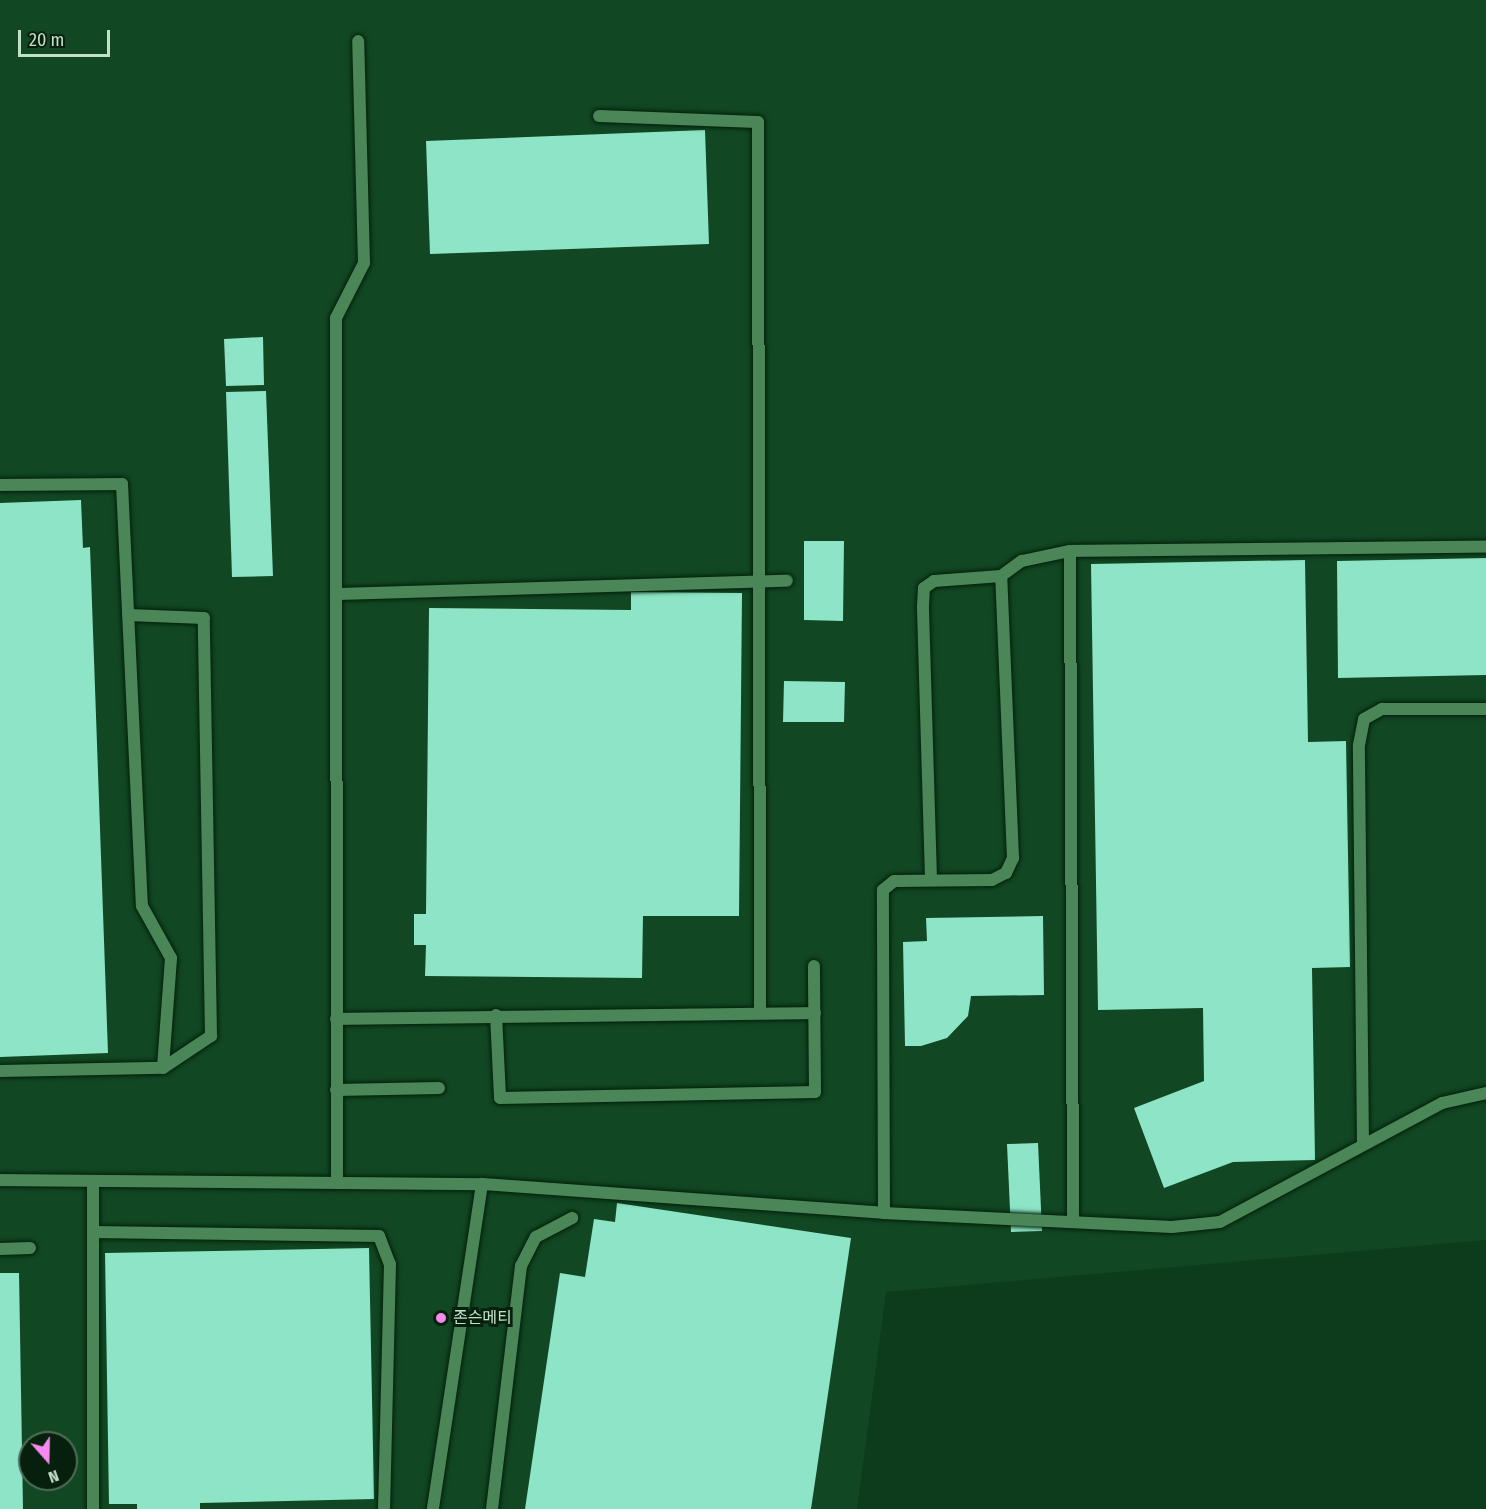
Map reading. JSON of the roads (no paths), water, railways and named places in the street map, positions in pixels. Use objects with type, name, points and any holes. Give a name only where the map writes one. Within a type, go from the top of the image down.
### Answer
[{"type":"street","points":[[337,1183],[336,318],[364,263],[358,41]]},
{"type":"street","points":[[599,116],[758,122],[760,1012]]},
{"type":"street","points":[[0,485],[122,484],[142,906],[171,958],[163,1068]]},
{"type":"street","points":[[931,879],[924,588],[934,581],[1001,576],[1022,561],[1070,551],[1486,547]]},
{"type":"street","points":[[1070,551],[1073,1221]]},
{"type":"street","points":[[884,1213],[883,890],[894,881],[992,880],[1006,873],[1013,858],[1001,576]]},
{"type":"street","points":[[336,594],[759,584],[787,581]]},
{"type":"street","points":[[0,1071],[163,1068],[211,1036],[204,618],[129,615]]},
{"type":"street","points":[[1363,1144],[1359,745],[1364,719],[1382,709],[1486,709]]},
{"type":"street","points":[[496,1015],[500,1098],[815,1092],[814,966]]},
{"type":"street","points":[[336,1019],[496,1015],[814,1013]]},
{"type":"street","points":[[336,1090],[439,1088]]},
{"type":"street","points":[[0,1180],[482,1184],[884,1213],[1172,1227],[1220,1222],[1442,1103],[1486,1093]]},
{"type":"street","points":[[93,1181],[93,1509]]},
{"type":"street","points":[[433,1509],[482,1184]]},
{"type":"street","points":[[492,1509],[521,1266],[536,1237],[572,1218]]},
{"type":"street","points":[[93,1232],[379,1236],[390,1264],[384,1509]]},
{"type":"street","points":[[0,1249],[30,1248]]},
{"type":"place","name":"존슨메티","points":[[441,1318]]}]
